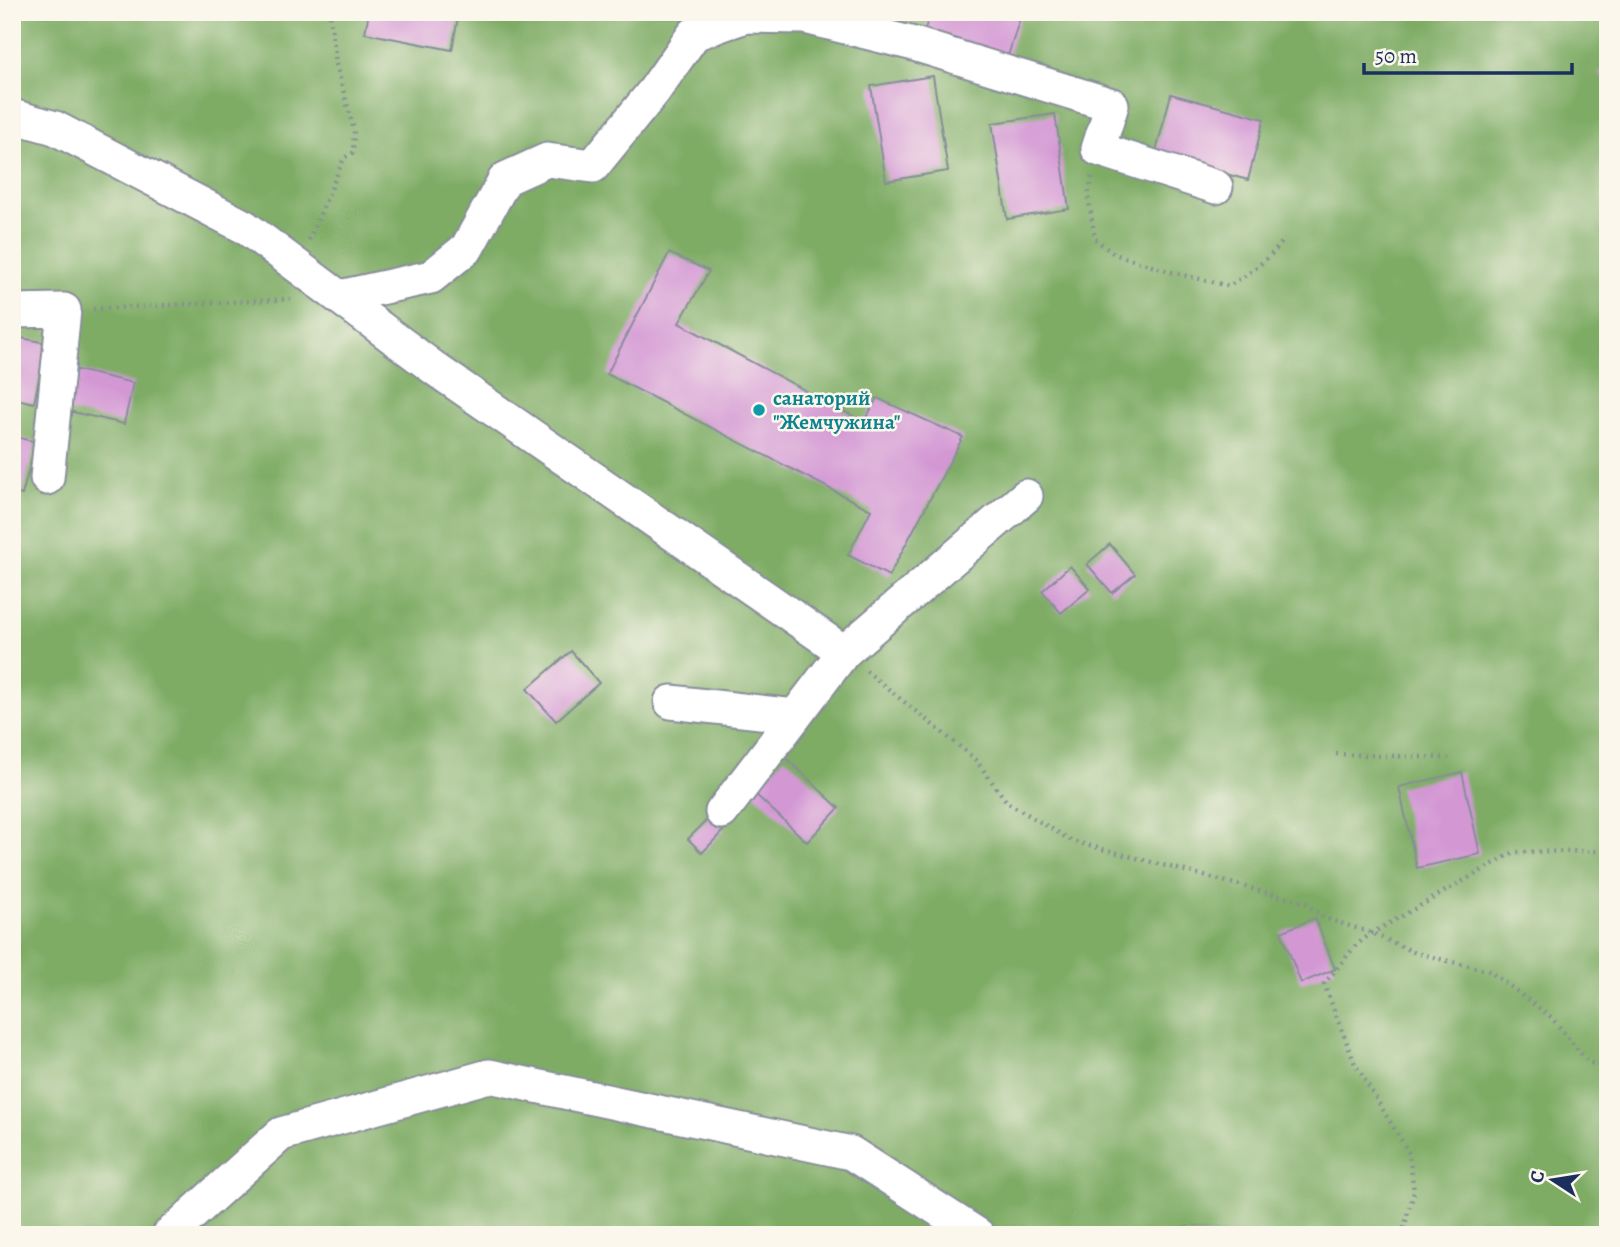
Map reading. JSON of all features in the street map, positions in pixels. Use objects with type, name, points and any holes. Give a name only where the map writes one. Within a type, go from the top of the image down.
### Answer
[{"type":"street","points":[[338,297],[430,277],[467,248],[505,180],[547,160],[593,166],[654,91],[692,23],[746,16],[805,17],[914,44],[1112,105],[1098,149],[1216,187]]},
{"type":"street","points":[[12,116],[55,128],[233,221],[438,371],[844,652]]},
{"type":"street","points":[[12,311],[64,310],[47,478]]},
{"type":"street","points":[[722,812],[844,652],[1026,496]]},
{"type":"street","points":[[671,702],[795,716]]},
{"type":"street","points":[[169,1235],[281,1134],[489,1076],[851,1153],[978,1235]]},
{"type":"path","points":[[297,266],[344,158],[353,153],[354,130],[336,64],[330,12]]},
{"type":"path","points":[[1098,149],[1088,196],[1095,239],[1114,254],[1229,286],[1249,275],[1271,256],[1285,239]]},
{"type":"path","points":[[64,310],[338,297]]},
{"type":"path","points":[[844,652],[975,759],[1007,802],[1072,841],[1306,903],[1324,918],[1372,933],[1416,953],[1489,971],[1552,1017],[1588,1062],[1608,1068]]},
{"type":"path","points":[[1336,754],[1449,758]]},
{"type":"path","points":[[1402,1235],[1414,1192],[1409,1153],[1355,1064],[1324,984],[1356,945],[1372,933],[1514,852],[1601,851]]},
{"type":"green space","points":[[12,12],[1608,12],[1608,1235],[12,1235]]},
{"type":"building","points":[[369,12],[459,12],[452,50],[365,33]]},
{"type":"building","points":[[931,12],[1022,12],[1005,65],[922,37]]},
{"type":"building","points":[[1608,65],[1608,84],[1599,74]]},
{"type":"building","points":[[933,76],[948,171],[886,181],[871,86]]},
{"type":"building","points":[[1171,94],[1264,119],[1248,180],[1155,155]]},
{"type":"building","points":[[1055,114],[1069,209],[1007,219],[992,123]]},
{"type":"building","name":"санаторий \"Жемчужина\"","points":[[669,253],[709,271],[679,323],[864,422],[877,398],[963,437],[889,576],[848,555],[871,510],[607,374]]},
{"type":"building","points":[[12,336],[46,343],[34,403],[12,398]]},
{"type":"building","points":[[69,368],[133,383],[124,424],[60,409]]},
{"type":"building","points":[[12,436],[36,442],[22,495],[12,493]]},
{"type":"building","points":[[1110,544],[1135,574],[1112,593],[1087,564]]},
{"type":"building","points":[[1070,566],[1090,589],[1061,613],[1042,591]]},
{"type":"building","points":[[571,651],[599,683],[556,721],[527,689]]},
{"type":"building","points":[[785,757],[839,808],[807,842],[753,792]]},
{"type":"building","points":[[1462,772],[1480,854],[1417,868],[1399,787]]},
{"type":"building","points":[[711,816],[724,830],[702,853],[688,839]]},
{"type":"building","points":[[1315,918],[1335,969],[1301,983],[1281,932]]},
{"type":"place","name":"санаторий \"Жемчужина\"","points":[[759,410]]}]
